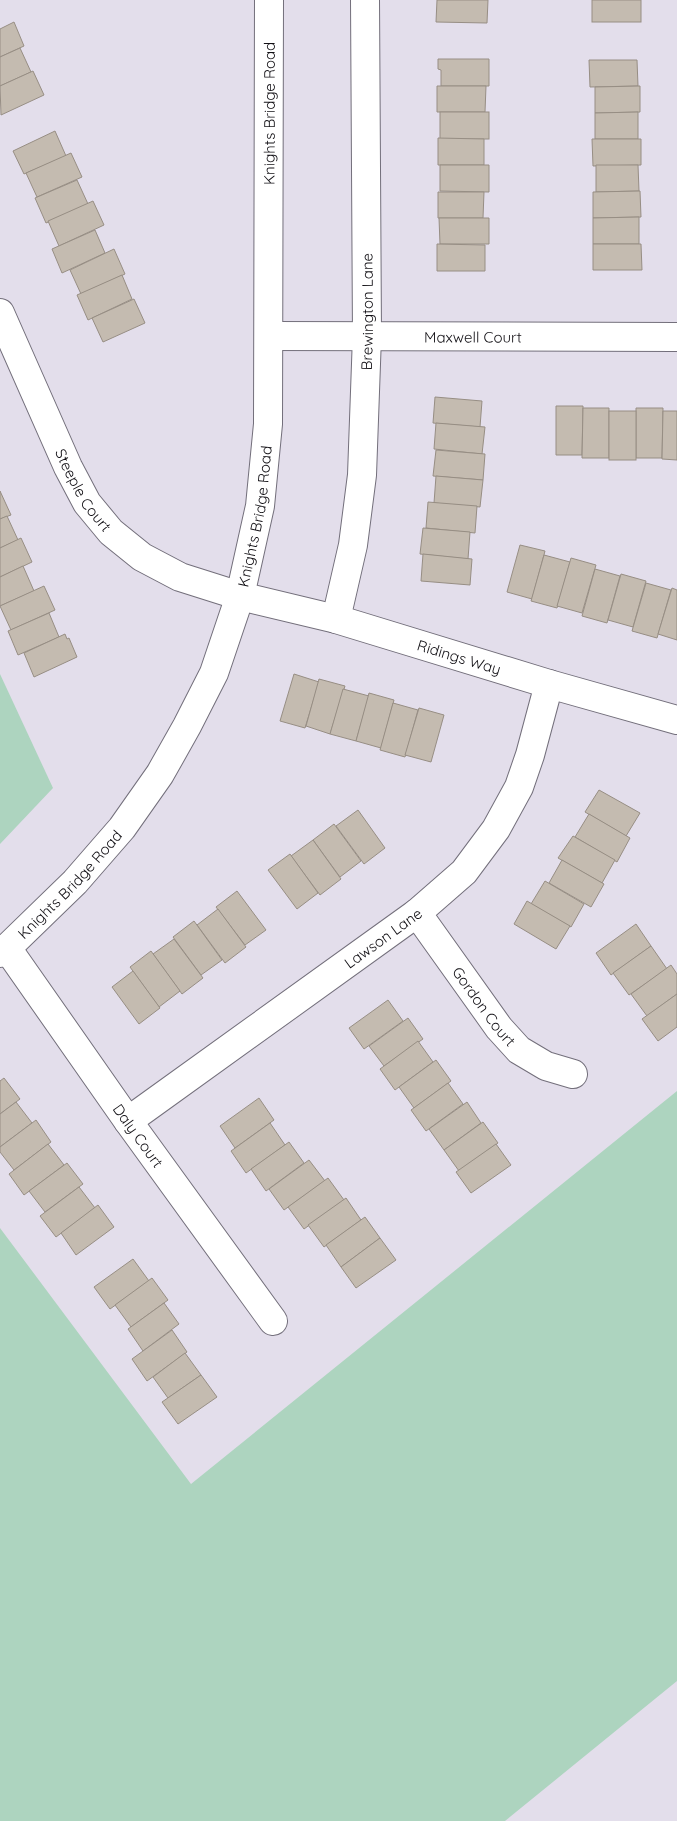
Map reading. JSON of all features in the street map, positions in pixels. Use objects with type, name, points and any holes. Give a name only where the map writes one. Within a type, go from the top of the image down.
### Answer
[{"type":"street","name":"Knights Bridge Road","points":[[4,950],[81,875],[122,828],[160,774],[214,673],[240,596],[260,506],[268,424],[269,0]]},
{"type":"street","name":"Brewington Lane","points":[[336,620],[353,545],[362,475],[367,336],[365,0]]},
{"type":"street","name":"Steeple Court","points":[[0,314],[68,467],[87,503],[111,532],[142,557],[180,577],[240,596]]},
{"type":"street","name":"Maxwell Court","points":[[269,336],[677,338]]},
{"type":"street","name":"Ridings Way","points":[[240,596],[336,620],[677,720]]},
{"type":"street","name":"Lawson Lane","points":[[128,1121],[417,913],[464,872],[496,829],[519,787],[530,755],[549,684]]},
{"type":"street","name":"Gordon Court","points":[[417,913],[499,1028],[519,1050],[546,1066],[574,1074]]},
{"type":"street","name":"Daly Court","points":[[4,950],[273,1322]]},
{"type":"green space","points":[[0,674],[53,788],[0,844]]},
{"type":"green space","points":[[677,1091],[677,1681],[505,1821],[0,1821],[0,1228],[191,1484]]},
{"type":"building","points":[[437,0],[488,0],[487,23],[436,22]]},
{"type":"building","points":[[592,0],[641,0],[641,22],[592,22]]},
{"type":"building","points":[[14,22],[24,46],[0,57],[0,29]]},
{"type":"building","points":[[20,48],[31,72],[0,86],[0,57]]},
{"type":"building","points":[[438,59],[489,59],[489,86],[441,86],[441,70],[438,69]]},
{"type":"building","points":[[589,60],[637,60],[638,86],[590,87]]},
{"type":"building","points":[[33,71],[44,95],[1,115],[0,86]]},
{"type":"building","points":[[437,86],[486,86],[485,112],[437,112]]},
{"type":"building","points":[[640,86],[640,112],[595,113],[595,87]]},
{"type":"building","points":[[440,112],[489,112],[489,139],[440,139]]},
{"type":"building","points":[[638,112],[638,139],[595,139],[595,113]]},
{"type":"building","points":[[55,131],[66,156],[24,174],[13,151]]},
{"type":"building","points":[[438,138],[484,139],[484,165],[438,165]]},
{"type":"building","points":[[592,139],[641,139],[641,165],[593,166]]},
{"type":"building","points":[[71,153],[82,177],[37,197],[26,173]]},
{"type":"building","points":[[440,165],[489,165],[489,192],[440,191]]},
{"type":"building","points":[[596,165],[638,165],[639,191],[596,192]]},
{"type":"building","points":[[77,180],[88,204],[46,223],[35,198]]},
{"type":"building","points":[[640,191],[641,217],[593,218],[593,192]]},
{"type":"building","points":[[438,192],[484,192],[483,218],[438,218]]},
{"type":"building","points":[[93,201],[104,225],[59,246],[48,221]]},
{"type":"building","points":[[639,217],[639,244],[593,244],[593,218]]},
{"type":"building","points":[[439,218],[489,218],[489,244],[440,244]]},
{"type":"building","points":[[95,230],[105,253],[62,273],[52,249]]},
{"type":"building","points":[[437,244],[485,245],[485,271],[437,271]]},
{"type":"building","points":[[593,244],[641,244],[642,270],[593,270]]},
{"type":"building","points":[[114,249],[125,274],[81,294],[70,270]]},
{"type":"building","points":[[122,275],[132,299],[88,320],[77,295]]},
{"type":"building","points":[[134,299],[145,323],[103,342],[92,318]]},
{"type":"building","points":[[435,397],[482,401],[480,427],[433,423]]},
{"type":"building","points":[[556,406],[583,406],[582,455],[556,455]]},
{"type":"building","points":[[583,408],[609,408],[609,458],[582,458]]},
{"type":"building","points":[[636,408],[663,408],[662,458],[636,458]]},
{"type":"building","points":[[609,411],[636,411],[636,460],[609,460]]},
{"type":"building","points":[[663,411],[677,411],[677,460],[662,459]]},
{"type":"building","points":[[436,423],[485,427],[482,454],[434,449]]},
{"type":"building","points":[[436,450],[485,454],[483,480],[433,476]]},
{"type":"building","points":[[436,476],[483,480],[480,507],[434,503]]},
{"type":"building","points":[[0,491],[11,515],[0,519]]},
{"type":"building","points":[[428,502],[477,506],[475,533],[426,528]]},
{"type":"building","points":[[7,516],[18,540],[0,548],[0,519]]},
{"type":"building","points":[[423,528],[470,532],[468,559],[420,554]]},
{"type":"building","points":[[21,538],[32,562],[0,577],[0,548]]},
{"type":"building","points":[[520,545],[545,551],[532,599],[507,592]]},
{"type":"building","points":[[423,554],[472,559],[470,585],[421,581]]},
{"type":"building","points":[[544,555],[570,562],[557,608],[531,601]]},
{"type":"building","points":[[571,558],[596,565],[582,613],[557,606]]},
{"type":"building","points":[[23,566],[34,591],[0,606],[0,577]]},
{"type":"building","points":[[595,569],[620,576],[607,623],[582,616]]},
{"type":"building","points":[[621,574],[646,581],[633,627],[608,620]]},
{"type":"building","points":[[646,583],[671,590],[657,638],[632,631]]},
{"type":"building","points":[[44,586],[55,610],[11,630],[0,606]]},
{"type":"building","points":[[672,588],[677,590],[677,640],[658,634]]},
{"type":"building","points":[[49,613],[59,637],[18,655],[8,631]]},
{"type":"building","points":[[65,634],[67,639],[69,638],[77,657],[34,677],[24,653]]},
{"type":"building","points":[[294,674],[319,682],[305,728],[280,721]]},
{"type":"building","points":[[319,679],[345,686],[330,734],[306,726]]},
{"type":"building","points":[[343,689],[369,696],[356,741],[330,734]]},
{"type":"building","points":[[369,693],[394,700],[381,748],[356,741]]},
{"type":"building","points":[[393,703],[418,710],[405,757],[380,750]]},
{"type":"building","points":[[419,708],[444,715],[431,762],[405,755]]},
{"type":"building","points":[[599,790],[640,813],[626,836],[585,812]]},
{"type":"building","points":[[358,810],[385,848],[364,864],[336,826]]},
{"type":"building","points":[[589,814],[630,838],[617,862],[575,837]]},
{"type":"building","points":[[334,824],[361,861],[340,877],[313,840]]},
{"type":"building","points":[[573,836],[615,860],[602,883],[558,858]]},
{"type":"building","points":[[313,840],[341,879],[320,895],[291,856]]},
{"type":"building","points":[[290,854],[318,893],[297,909],[268,870]]},
{"type":"building","points":[[562,860],[604,884],[591,907],[549,883]]},
{"type":"building","points":[[545,881],[584,904],[571,927],[531,904]]},
{"type":"building","points":[[237,891],[266,930],[245,945],[216,907]]},
{"type":"building","points":[[527,901],[570,926],[556,949],[514,924]]},
{"type":"building","points":[[218,909],[246,947],[225,963],[197,925]]},
{"type":"building","points":[[194,921],[222,960],[201,975],[173,937]]},
{"type":"building","points":[[636,924],[651,946],[611,975],[596,953]]},
{"type":"building","points":[[174,939],[203,978],[182,994],[153,954]]},
{"type":"building","points":[[651,946],[667,969],[629,995],[613,973]]},
{"type":"building","points":[[151,951],[180,991],[159,1007],[130,967]]},
{"type":"building","points":[[671,965],[677,974],[677,994],[647,1016],[631,994]]},
{"type":"building","points":[[133,971],[160,1008],[139,1024],[112,987]]},
{"type":"building","points":[[677,994],[677,1027],[658,1041],[642,1019]]},
{"type":"building","points":[[388,1000],[403,1021],[364,1049],[349,1028]]},
{"type":"building","points":[[408,1018],[423,1039],[384,1066],[369,1046]]},
{"type":"building","points":[[418,1041],[433,1062],[395,1090],[380,1069]]},
{"type":"building","points":[[436,1060],[451,1081],[414,1108],[399,1087]]},
{"type":"building","points":[[4,1078],[20,1099],[0,1114],[0,1081]]},
{"type":"building","points":[[448,1083],[463,1104],[426,1131],[411,1110]]},
{"type":"building","points":[[259,1098],[274,1120],[235,1148],[220,1126]]},
{"type":"building","points":[[16,1102],[32,1123],[0,1147],[0,1114]]},
{"type":"building","points":[[467,1102],[481,1123],[444,1150],[429,1129]]},
{"type":"building","points":[[36,1120],[51,1142],[14,1170],[0,1152],[0,1147]]},
{"type":"building","points":[[483,1122],[498,1143],[459,1171],[444,1150]]},
{"type":"building","points":[[270,1123],[285,1145],[246,1173],[231,1151]]},
{"type":"building","points":[[289,1142],[304,1163],[266,1191],[251,1169]]},
{"type":"building","points":[[48,1144],[64,1165],[24,1195],[9,1174]]},
{"type":"building","points":[[496,1144],[511,1165],[471,1193],[456,1172]]},
{"type":"building","points":[[309,1160],[325,1181],[284,1210],[269,1189]]},
{"type":"building","points":[[67,1163],[83,1184],[45,1212],[29,1191]]},
{"type":"building","points":[[328,1178],[344,1200],[304,1229],[288,1207]]},
{"type":"building","points":[[79,1187],[95,1208],[56,1237],[40,1216]]},
{"type":"building","points":[[346,1198],[361,1220],[324,1247],[308,1225]]},
{"type":"building","points":[[98,1205],[114,1227],[76,1255],[61,1233]]},
{"type":"building","points":[[365,1217],[380,1238],[341,1267],[326,1245]]},
{"type":"building","points":[[380,1238],[396,1260],[356,1288],[341,1267]]},
{"type":"building","points":[[133,1259],[149,1281],[110,1309],[94,1287]]},
{"type":"building","points":[[152,1278],[168,1300],[131,1327],[115,1305]]},
{"type":"building","points":[[164,1303],[179,1324],[143,1351],[128,1329]]},
{"type":"building","points":[[172,1330],[187,1352],[147,1381],[132,1359]]},
{"type":"building","points":[[185,1353],[201,1375],[168,1398],[153,1377]]},
{"type":"building","points":[[201,1375],[217,1397],[178,1424],[162,1402]]}]
